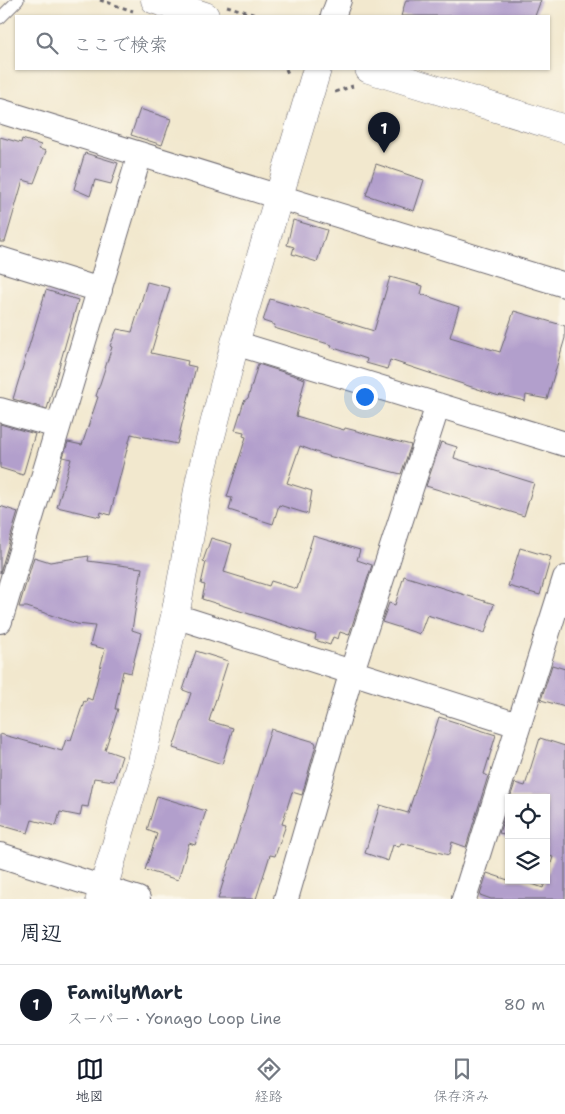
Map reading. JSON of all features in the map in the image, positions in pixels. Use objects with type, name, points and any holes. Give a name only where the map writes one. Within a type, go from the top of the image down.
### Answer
[{"type":"street","points":[[333,15],[338,0]]},
{"type":"street","points":[[149,7],[215,11]]},
{"type":"street","points":[[102,894],[141,760],[175,616],[200,479],[235,343],[317,70]]},
{"type":"street","points":[[363,77],[565,129]]},
{"type":"street","points":[[0,111],[565,285]]},
{"type":"street","points":[[0,621],[140,154]]},
{"type":"street","points":[[0,259],[100,290]]},
{"type":"street","points":[[235,343],[565,444]]},
{"type":"street","points":[[286,899],[352,671],[438,405]]},
{"type":"street","points":[[0,410],[57,426]]},
{"type":"street","points":[[464,899],[565,578]]},
{"type":"street","points":[[175,616],[352,671],[518,726]]},
{"type":"street","points":[[0,855],[102,894],[138,899]]},
{"type":"lane","points":[[0,18],[18,0]]},
{"type":"path","points":[[100,0],[149,7]]},
{"type":"path","points":[[215,11],[250,15]]},
{"type":"path","points":[[332,95],[363,77]]},
{"type":"building","points":[[406,0],[541,0],[535,15],[401,15]]},
{"type":"building","points":[[140,109],[171,119],[162,145],[131,135]]},
{"type":"building","points":[[0,137],[21,143],[22,139],[41,145],[39,149],[46,151],[34,183],[23,180],[5,242],[0,242]]},
{"type":"building","points":[[85,153],[118,163],[111,184],[95,180],[90,196],[74,189]]},
{"type":"building","points":[[376,164],[424,180],[414,211],[366,195]]},
{"type":"building","points":[[293,220],[327,230],[317,262],[292,254],[294,247],[287,245]]},
{"type":"building","points":[[390,277],[423,286],[421,294],[459,307],[450,337],[500,352],[514,311],[565,326],[565,338],[547,399],[526,395],[525,401],[499,396],[390,360],[387,369],[366,363],[367,359],[331,347],[332,345],[274,328],[275,325],[263,321],[270,299],[374,331]]},
{"type":"building","points":[[147,282],[170,288],[151,353],[188,361],[187,365],[196,367],[177,444],[131,434],[110,515],[101,512],[100,517],[57,507],[71,459],[63,457],[68,442],[82,445],[98,397],[96,396],[112,347],[110,346],[117,329],[132,332]]},
{"type":"building","points":[[46,290],[78,300],[47,409],[13,399]]},
{"type":"building","points":[[258,364],[305,379],[296,416],[344,430],[345,428],[411,445],[401,474],[324,455],[300,446],[287,483],[312,491],[308,514],[279,505],[273,524],[229,510],[232,498],[227,497],[246,437],[243,436],[244,432],[235,430],[244,401],[248,398]]},
{"type":"building","points":[[0,424],[35,434],[23,475],[0,468]]},
{"type":"building","points":[[441,442],[457,447],[454,458],[534,483],[524,516],[426,486]]},
{"type":"building","points":[[0,506],[18,512],[0,573]]},
{"type":"building","points":[[313,536],[360,550],[357,560],[372,565],[349,635],[340,632],[338,639],[333,637],[330,645],[315,640],[316,635],[202,599],[205,585],[201,584],[206,562],[203,561],[211,538],[232,544],[224,572],[269,586],[271,581],[297,589]]},
{"type":"building","points":[[520,548],[551,557],[540,595],[508,586]]},
{"type":"building","points":[[89,556],[88,561],[142,568],[132,630],[141,633],[131,673],[123,671],[115,709],[118,709],[105,750],[122,756],[114,781],[94,778],[88,807],[82,806],[80,816],[60,812],[56,826],[32,820],[28,833],[0,825],[0,734],[62,751],[66,739],[71,740],[84,701],[86,702],[87,698],[92,700],[105,649],[90,645],[95,626],[77,624],[27,607],[19,607],[34,557],[50,562]]},
{"type":"building","points":[[404,576],[494,604],[485,633],[427,615],[420,634],[382,622],[389,603],[395,605]]},
{"type":"building","points":[[196,651],[228,661],[209,721],[233,728],[222,764],[173,748],[191,693],[183,690]]},
{"type":"building","points":[[552,665],[565,669],[565,707],[541,700]]},
{"type":"building","points":[[439,717],[496,735],[484,774],[488,776],[466,847],[452,842],[449,855],[401,843],[399,847],[393,845],[388,861],[365,853],[380,805],[408,813]]},
{"type":"building","points":[[271,729],[315,742],[316,745],[302,795],[292,792],[282,824],[286,825],[275,856],[270,855],[256,899],[218,899]]},
{"type":"building","points":[[540,738],[565,746],[565,899],[491,899],[480,895],[487,873],[505,879],[505,884],[532,884],[543,888],[544,884],[550,884],[550,867],[553,857],[550,856],[550,794],[511,794],[515,783],[525,786]]},
{"type":"building","points":[[157,796],[206,811],[195,845],[189,843],[178,880],[145,870],[157,834],[147,830]]},
{"type":"building","points":[[505,815],[505,834],[499,833]]},
{"type":"place","name":"FamilyMart","points":[[384,153]]}]
